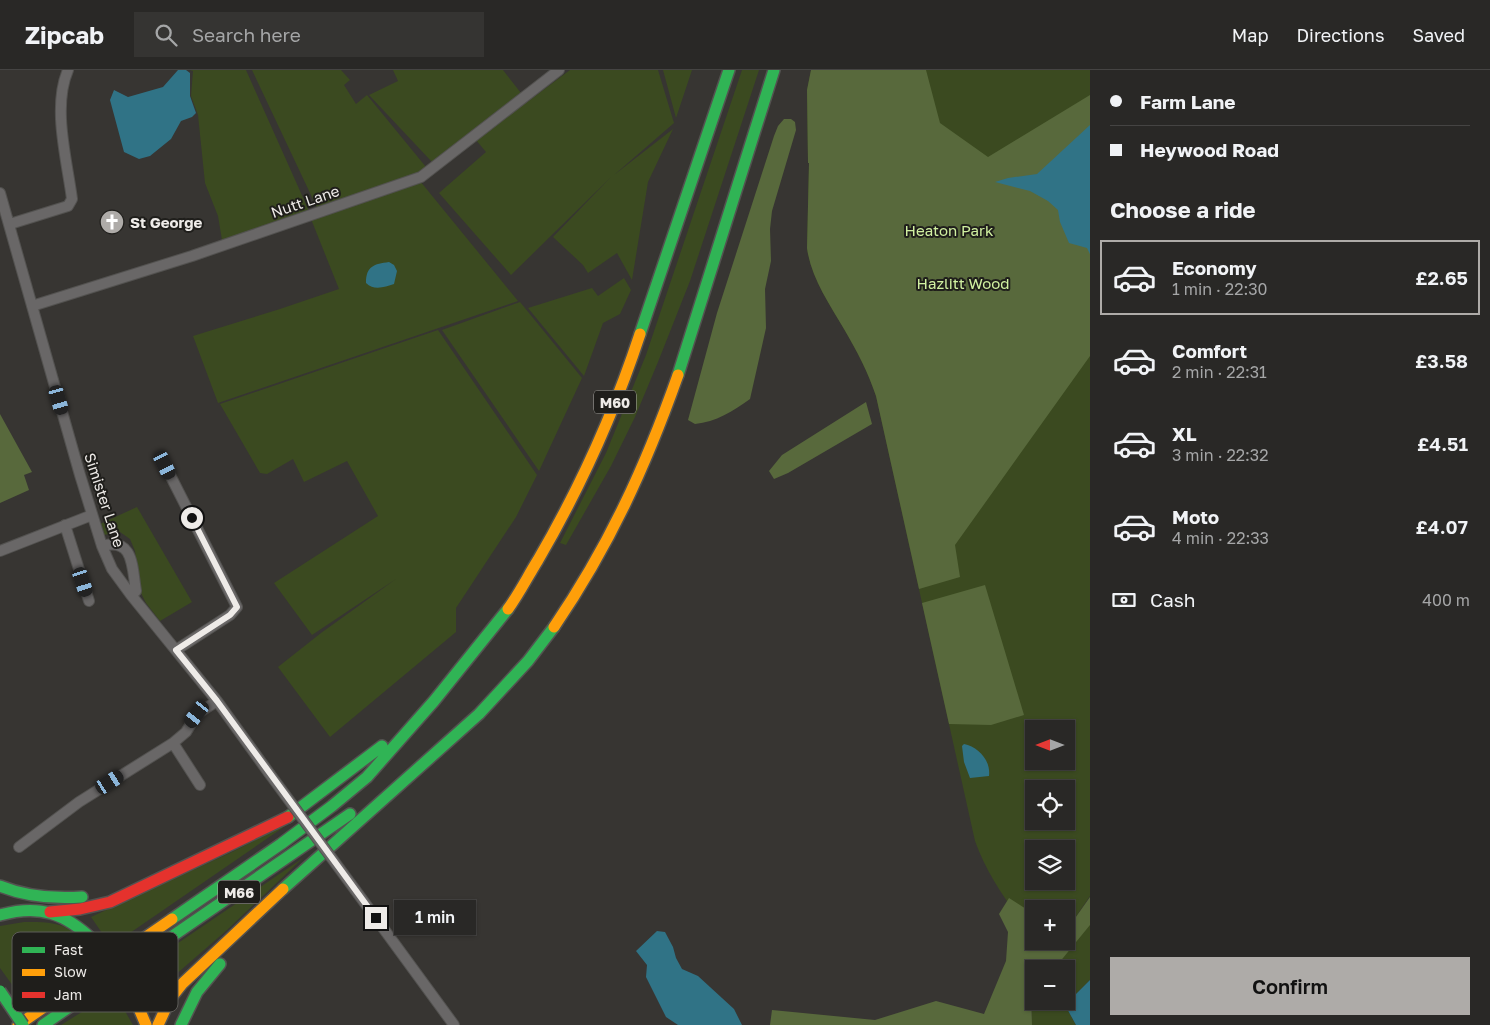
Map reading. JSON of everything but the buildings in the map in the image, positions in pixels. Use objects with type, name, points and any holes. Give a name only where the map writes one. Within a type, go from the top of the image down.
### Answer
[{"type":"highway","name":"M60","points":[[367,777],[434,701],[510,606],[559,524],[596,449],[626,376],[730,70]]},
{"type":"highway","points":[[178,989],[315,859],[433,756],[497,697],[552,631],[582,586],[621,517],[657,435],[690,341],[774,70]]},
{"type":"highway","points":[[50,912],[86,909],[110,902],[283,820],[356,767],[434,701]]},
{"type":"highway","name":"M66","points":[[178,933],[433,756]]},
{"type":"highway","name":"M66","points":[[153,932],[281,844],[367,777]]},
{"type":"highway","points":[[0,886],[22,894],[54,898],[86,896],[106,891],[178,862],[237,842]]},
{"type":"highway","points":[[181,1025],[191,1001],[204,981],[315,859]]},
{"type":"highway","points":[[8,903],[50,912],[70,920],[85,932]]},
{"type":"highway","points":[[0,915],[30,909]]},
{"type":"highway","points":[[0,992],[12,1009]]},
{"type":"highway","points":[[14,1012],[23,1025]]},
{"type":"highway","name":"M66","points":[[18,1025],[37,1012]]},
{"type":"highway","name":"M66","points":[[43,1025],[62,1012]]},
{"type":"highway","points":[[140,1012],[146,1025]]},
{"type":"highway","points":[[158,1025],[164,1012]]},
{"type":"street","points":[[10,224],[68,206],[71,203],[60,114],[64,81],[68,70]]},
{"type":"street","name":"Nutt Lane","points":[[32,306],[192,256],[421,177],[559,70]]},
{"type":"street","name":"Simister Lane","points":[[0,193],[92,515],[112,569],[217,701],[454,1025]]},
{"type":"street","points":[[165,465],[237,607],[230,615],[176,650]]},
{"type":"street","points":[[0,551],[92,515]]},
{"type":"street","points":[[65,525],[89,600]]},
{"type":"street","points":[[102,546],[113,543],[126,548],[136,591],[131,595]]},
{"type":"street","points":[[19,847],[79,802],[173,743],[186,732],[197,714],[217,701]]},
{"type":"street","points":[[173,743],[200,785]]},
{"type":"green space","points":[[190,70],[246,70],[309,211],[222,240],[218,216],[205,183],[198,115],[191,96],[193,71]]},
{"type":"green space","points":[[252,70],[341,70],[350,80],[344,85],[356,104],[367,95],[426,167],[410,177],[318,210]]},
{"type":"green space","points":[[393,70],[503,70],[521,93],[432,162],[369,95],[398,81]]},
{"type":"green space","points":[[570,70],[658,70],[674,123],[614,175],[673,129],[648,182],[632,280],[617,253],[588,273],[583,265],[553,237],[611,177],[511,275],[439,193],[486,152],[476,140]]},
{"type":"green space","points":[[663,70],[692,70],[676,118]]},
{"type":"green space","points":[[742,70],[759,70],[690,281],[635,417],[611,466],[566,545],[560,543],[606,453],[646,355]]},
{"type":"green space","name":"Hazlitt Wood","points":[[811,70],[1090,70],[1090,896],[1075,918],[1075,900],[1025,900],[1025,926],[993,880],[975,841],[876,396],[858,354],[821,290],[809,259],[807,248],[807,90]]},
{"type":"green space","name":"Hazlitt Wood","points":[[811,70],[926,70],[940,123],[988,157],[1090,95],[1090,356],[955,545],[960,577],[919,589],[876,396],[858,354],[821,290],[809,259],[807,248],[809,163],[807,90]]},
{"type":"green space","points":[[784,119],[791,119],[795,122],[796,130],[772,211],[770,229],[771,261],[765,289],[766,328],[750,399],[731,412],[703,423],[695,424],[688,420],[717,313],[774,136],[778,126]]},
{"type":"green space","points":[[420,181],[518,301],[218,403],[193,336],[339,289],[311,219]]},
{"type":"green space","points":[[624,278],[631,290],[620,314],[603,323],[584,376],[528,308],[592,288],[598,296]]},
{"type":"green space","points":[[520,302],[582,378],[539,471],[442,330]]},
{"type":"green space","points":[[438,330],[537,475],[516,517],[456,608],[456,632],[330,737],[278,667],[321,633],[396,579],[312,635],[274,583],[378,516],[347,461],[304,482],[293,459],[267,474],[260,473],[220,404]]},
{"type":"green space","points":[[866,402],[872,424],[788,473],[774,479],[769,471],[782,455]]},
{"type":"green space","points":[[0,414],[32,472],[24,475],[29,490],[0,503]]},
{"type":"green space","points":[[137,507],[192,602],[160,621],[146,603],[140,591],[135,551],[130,539],[120,532],[104,535],[100,524]]},
{"type":"green space","points":[[985,585],[1024,715],[991,725],[949,724],[922,603]]},
{"type":"green space","points":[[294,820],[131,932],[101,932],[91,917],[234,851]]},
{"type":"green space","points":[[303,858],[227,930],[178,973],[178,943]]},
{"type":"green space","points":[[1090,897],[1090,925],[1075,943],[1075,918]]},
{"type":"green space","points":[[1009,898],[1025,908],[1025,950],[1070,950],[1061,960],[1025,960],[1025,1010],[1032,1010],[1032,1025],[770,1025],[772,1010],[875,1020],[936,1001],[984,1014],[1006,961],[1008,932],[999,914]]},
{"type":"green space","points":[[24,922],[50,923],[63,926],[73,932],[12,932],[12,985],[0,968],[0,926]]},
{"type":"green space","points":[[1090,924],[1090,980],[1075,995],[1075,960],[1060,960],[1069,950],[1075,950],[1075,942]]},
{"type":"green space","points":[[1032,1010],[1068,1010],[1076,1025],[1032,1025]]},
{"type":"green space","points":[[82,1012],[126,1012],[133,1025],[61,1025]]},
{"type":"water","points":[[178,70],[186,70],[190,73],[190,96],[196,113],[192,117],[181,121],[171,139],[150,156],[139,159],[124,152],[110,100],[114,90],[128,97],[163,87]]},
{"type":"water","points":[[1090,125],[1090,254],[1087,248],[1069,243],[1060,222],[1058,210],[1048,201],[1030,191],[995,182],[1037,174]]},
{"type":"water","points":[[389,262],[394,265],[397,271],[394,284],[376,288],[366,283],[369,269],[375,265]]},
{"type":"water","points":[[964,744],[979,751],[988,765],[989,776],[970,778],[964,762],[962,746]]},
{"type":"water","points":[[657,931],[665,932],[682,969],[698,976],[734,1009],[742,1025],[678,1025],[666,1017],[646,977],[647,965],[636,951]]},
{"type":"water","points":[[1090,980],[1090,1025],[1076,1025],[1068,1010],[1075,1010],[1075,995]]},
{"type":"traffic: fast","points":[[640,334],[729,70]]},
{"type":"traffic: fast","points":[[678,375],[774,70]]},
{"type":"traffic: fast","points":[[172,919],[281,844],[367,777],[434,701],[508,609]]},
{"type":"traffic: fast","points":[[283,889],[479,714],[528,661],[554,627]]},
{"type":"traffic: fast","points":[[288,817],[382,746]]},
{"type":"traffic: fast","points":[[178,932],[350,814]]},
{"type":"traffic: fast","points":[[0,886],[20,893],[40,896],[82,897]]},
{"type":"traffic: fast","points":[[0,915],[27,910],[51,913],[84,932]]},
{"type":"traffic: fast","points":[[181,1025],[197,992],[220,964]]},
{"type":"traffic: fast","points":[[0,991],[12,1009]]},
{"type":"traffic: fast","points":[[14,1012],[23,1025]]},
{"type":"traffic: fast","points":[[43,1025],[62,1012]]},
{"type":"traffic: slow","points":[[508,609],[553,533],[582,478],[619,393],[640,334]]},
{"type":"traffic: slow","points":[[554,627],[592,567],[624,506],[639,474],[678,375]]},
{"type":"traffic: slow","points":[[178,989],[283,889]]},
{"type":"traffic: slow","points":[[153,932],[172,919]]},
{"type":"traffic: slow","points":[[18,1025],[37,1012]]},
{"type":"traffic: slow","points":[[140,1012],[146,1025]]},
{"type":"traffic: slow","points":[[158,1025],[164,1012]]},
{"type":"traffic: jam","points":[[50,912],[80,909],[110,902],[288,817]]},
{"type":"place","name":"St George","points":[[112,222]]},
{"type":"route","points":[[192,518],[237,607],[230,615],[176,650],[217,701],[376,918]]},
{"type":"park label","name":"Heaton Park","points":[[949,230]]}]
